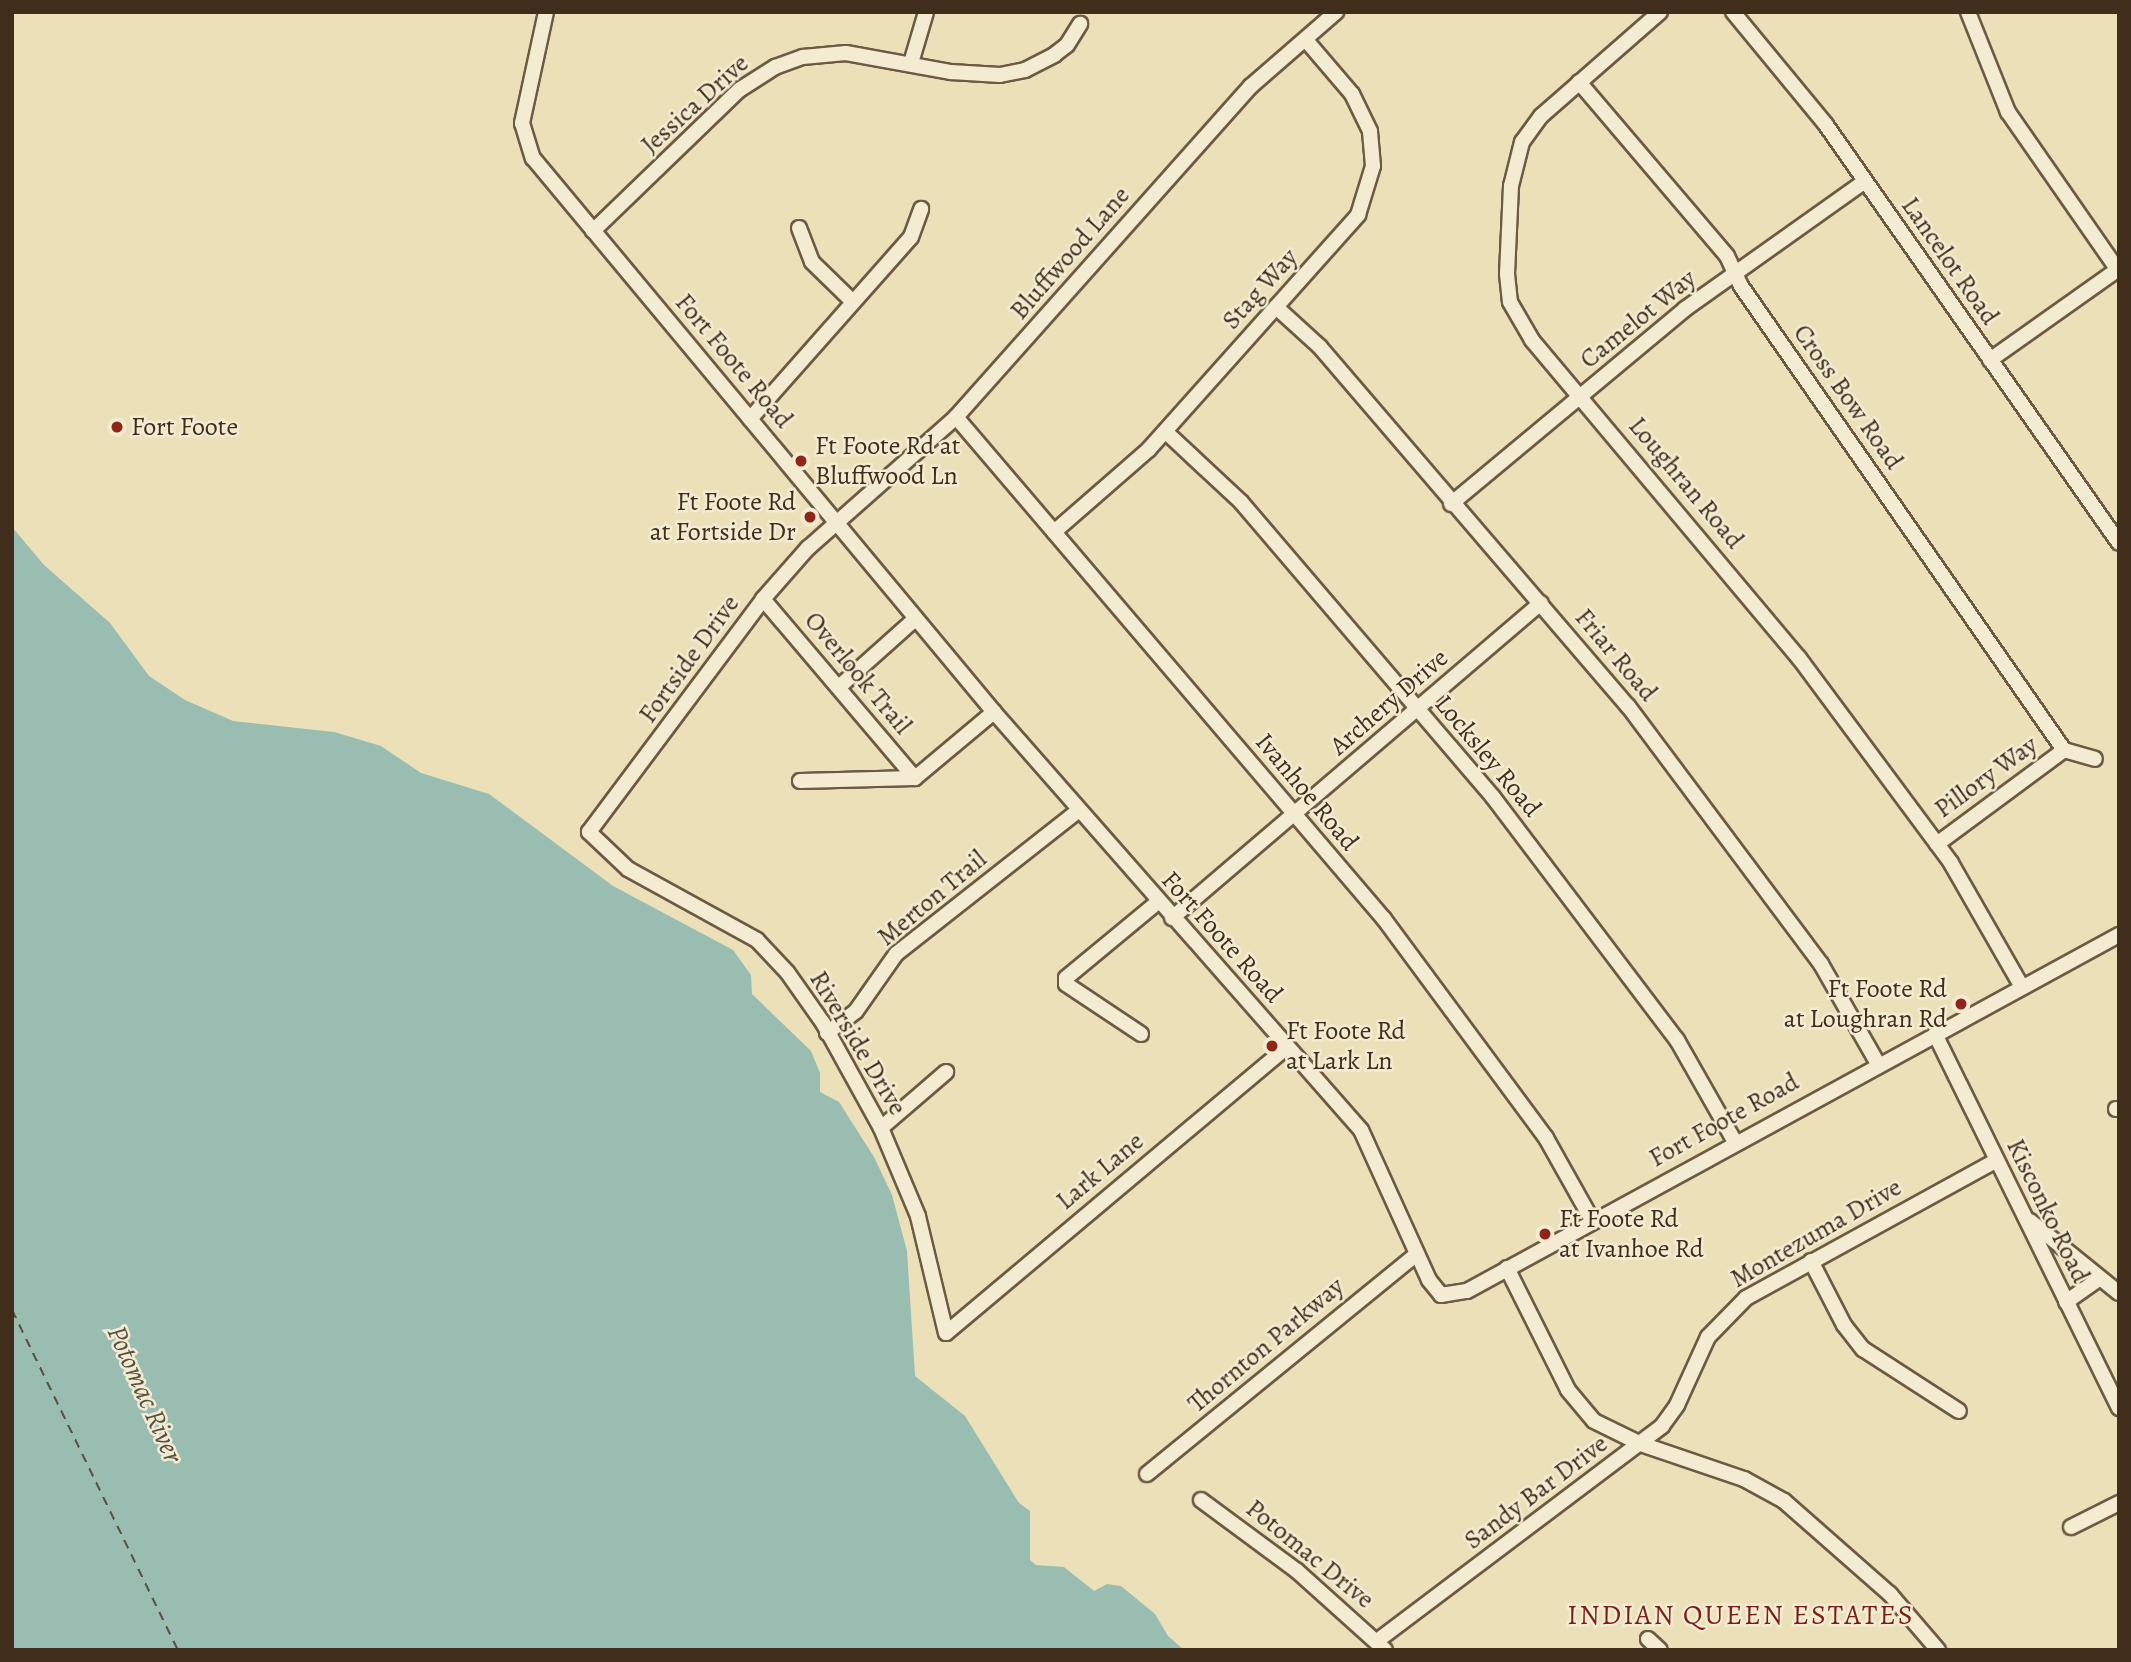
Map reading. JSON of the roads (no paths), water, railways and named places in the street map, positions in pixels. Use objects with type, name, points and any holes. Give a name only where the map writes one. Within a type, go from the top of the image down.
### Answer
[{"type":"street","name":"Fort Foote Road","points":[[546,12],[522,134],[542,172],[994,712],[1371,1145],[1417,1254],[1435,1289],[1448,1297],[1507,1268],[2119,935]]},
{"type":"street","points":[[911,63],[926,12]]},
{"type":"street","name":"Bluffwood Lane","points":[[835,521],[956,417],[1251,86],[1336,12]]},
{"type":"street","name":"Loughran Road","points":[[1660,12],[1530,128],[1517,154],[1511,186],[1507,274],[1510,302],[1522,327],[1758,606],[1937,844],[1977,903],[2022,987]]},
{"type":"street","name":"Lancelot Road","points":[[1733,12],[1813,107],[2119,544]]},
{"type":"street","points":[[1968,12],[2011,119],[2118,271],[1990,360]]},
{"type":"street","name":"Jessica Drive","points":[[593,231],[739,90],[775,67],[831,53],[972,74],[1025,70],[1067,46],[1080,24]]},
{"type":"street","name":"Stag Way","points":[[1054,532],[1166,432],[1358,215],[1373,166],[1370,131],[1362,112],[1305,39]]},
{"type":"street","name":"Cross Bow Road","points":[[1579,82],[1727,256],[1735,274],[2064,750]]},
{"type":"street","name":"Camelot Way","points":[[1451,504],[1685,309],[1864,182]]},
{"type":"street","points":[[750,419],[911,237],[920,209]]},
{"type":"street","points":[[799,228],[812,262],[852,302]]},
{"type":"street","name":"Friar Road","points":[[1276,307],[1320,347],[1451,504],[1541,603],[1628,706],[1783,912],[1839,992],[1878,1064]]},
{"type":"street","name":"Ivanhoe Road","points":[[956,417],[1384,919],[1546,1138],[1592,1220]]},
{"type":"street","name":"Locksley Road","points":[[1166,432],[1241,502],[1512,821],[1677,1041],[1735,1142]]},
{"type":"street","name":"Fortside Drive","points":[[589,832],[763,599],[835,521]]},
{"type":"street","name":"Overlook Trail","points":[[763,599],[915,778]]},
{"type":"street","name":"Archery Drive","points":[[1172,918],[1541,603]]},
{"type":"street","points":[[839,687],[915,619]]},
{"type":"street","points":[[800,781],[915,778],[994,712]]},
{"type":"street","points":[[2064,750],[2095,759]]},
{"type":"street","name":"Pillory Way","points":[[1937,844],[2064,750]]},
{"type":"street","name":"Merton Trail","points":[[827,1033],[856,1011],[897,954],[1079,810]]},
{"type":"street","name":"Riverside Drive","points":[[589,832],[628,869],[757,940],[787,972],[827,1033],[881,1128],[918,1216],[946,1333]]},
{"type":"street","points":[[1141,1034],[1066,984],[1066,978],[1158,902]]},
{"type":"street","name":"Kisconko Road","points":[[1935,1034],[1995,1161],[2119,1408]]},
{"type":"street","name":"Lark Lane","points":[[946,1333],[1287,1047]]},
{"type":"street","points":[[881,1128],[946,1072]]},
{"type":"street","name":"Montezuma Drive","points":[[1641,1444],[1677,1405],[1702,1348],[1722,1320],[1746,1298],[1995,1161]]},
{"type":"street","points":[[2023,1215],[2119,1293]]},
{"type":"street","name":"Thornton Parkway","points":[[1147,1474],[1417,1254]]},
{"type":"street","points":[[1811,1262],[1844,1325],[1863,1349],[1959,1411]]},
{"type":"street","name":"Sandy Bar Drive","points":[[1381,1645],[1641,1444],[1606,1429],[1576,1403],[1507,1268]]},
{"type":"street","points":[[2066,1302],[2099,1279]]},
{"type":"street","points":[[1641,1444],[1723,1471],[1784,1501],[1890,1594],[1938,1650]]},
{"type":"street","name":"Potomac Drive","points":[[1201,1500],[1297,1571],[1381,1645]]},
{"type":"street","points":[[2071,1527],[2119,1503]]},
{"type":"street","points":[[1648,1639],[1660,1650]]},
{"type":"water","name":"Potomac River","points":[[12,527],[44,565],[110,623],[149,676],[185,700],[233,721],[334,732],[381,746],[421,773],[489,794],[613,886],[733,950],[751,975],[752,994],[811,1051],[820,1073],[820,1092],[839,1102],[874,1157],[892,1195],[907,1251],[915,1376],[965,1416],[1019,1503],[1030,1511],[1030,1560],[1036,1565],[1064,1567],[1094,1591],[1107,1584],[1121,1586],[1155,1614],[1168,1636],[1184,1650],[12,1650]]},
{"type":"place","name":"Fort Foote","points":[[117,427]]},
{"type":"place","name":"Ft Foote Rd at Bluffwood Ln","points":[[801,461]]},
{"type":"place","name":"Ft Foote Rd at Fortside Dr","points":[[810,517]]},
{"type":"place","name":"Ft Foote Rd at Loughran Rd","points":[[1961,1004]]},
{"type":"place","name":"Ft Foote Rd at Lark Ln","points":[[1272,1046]]},
{"type":"place","name":"Ft Foote Rd at Ivanhoe Rd","points":[[1545,1234]]},
{"type":"district","name":"INDIAN QUEEN ESTATES","points":[[1741,1615]]}]
